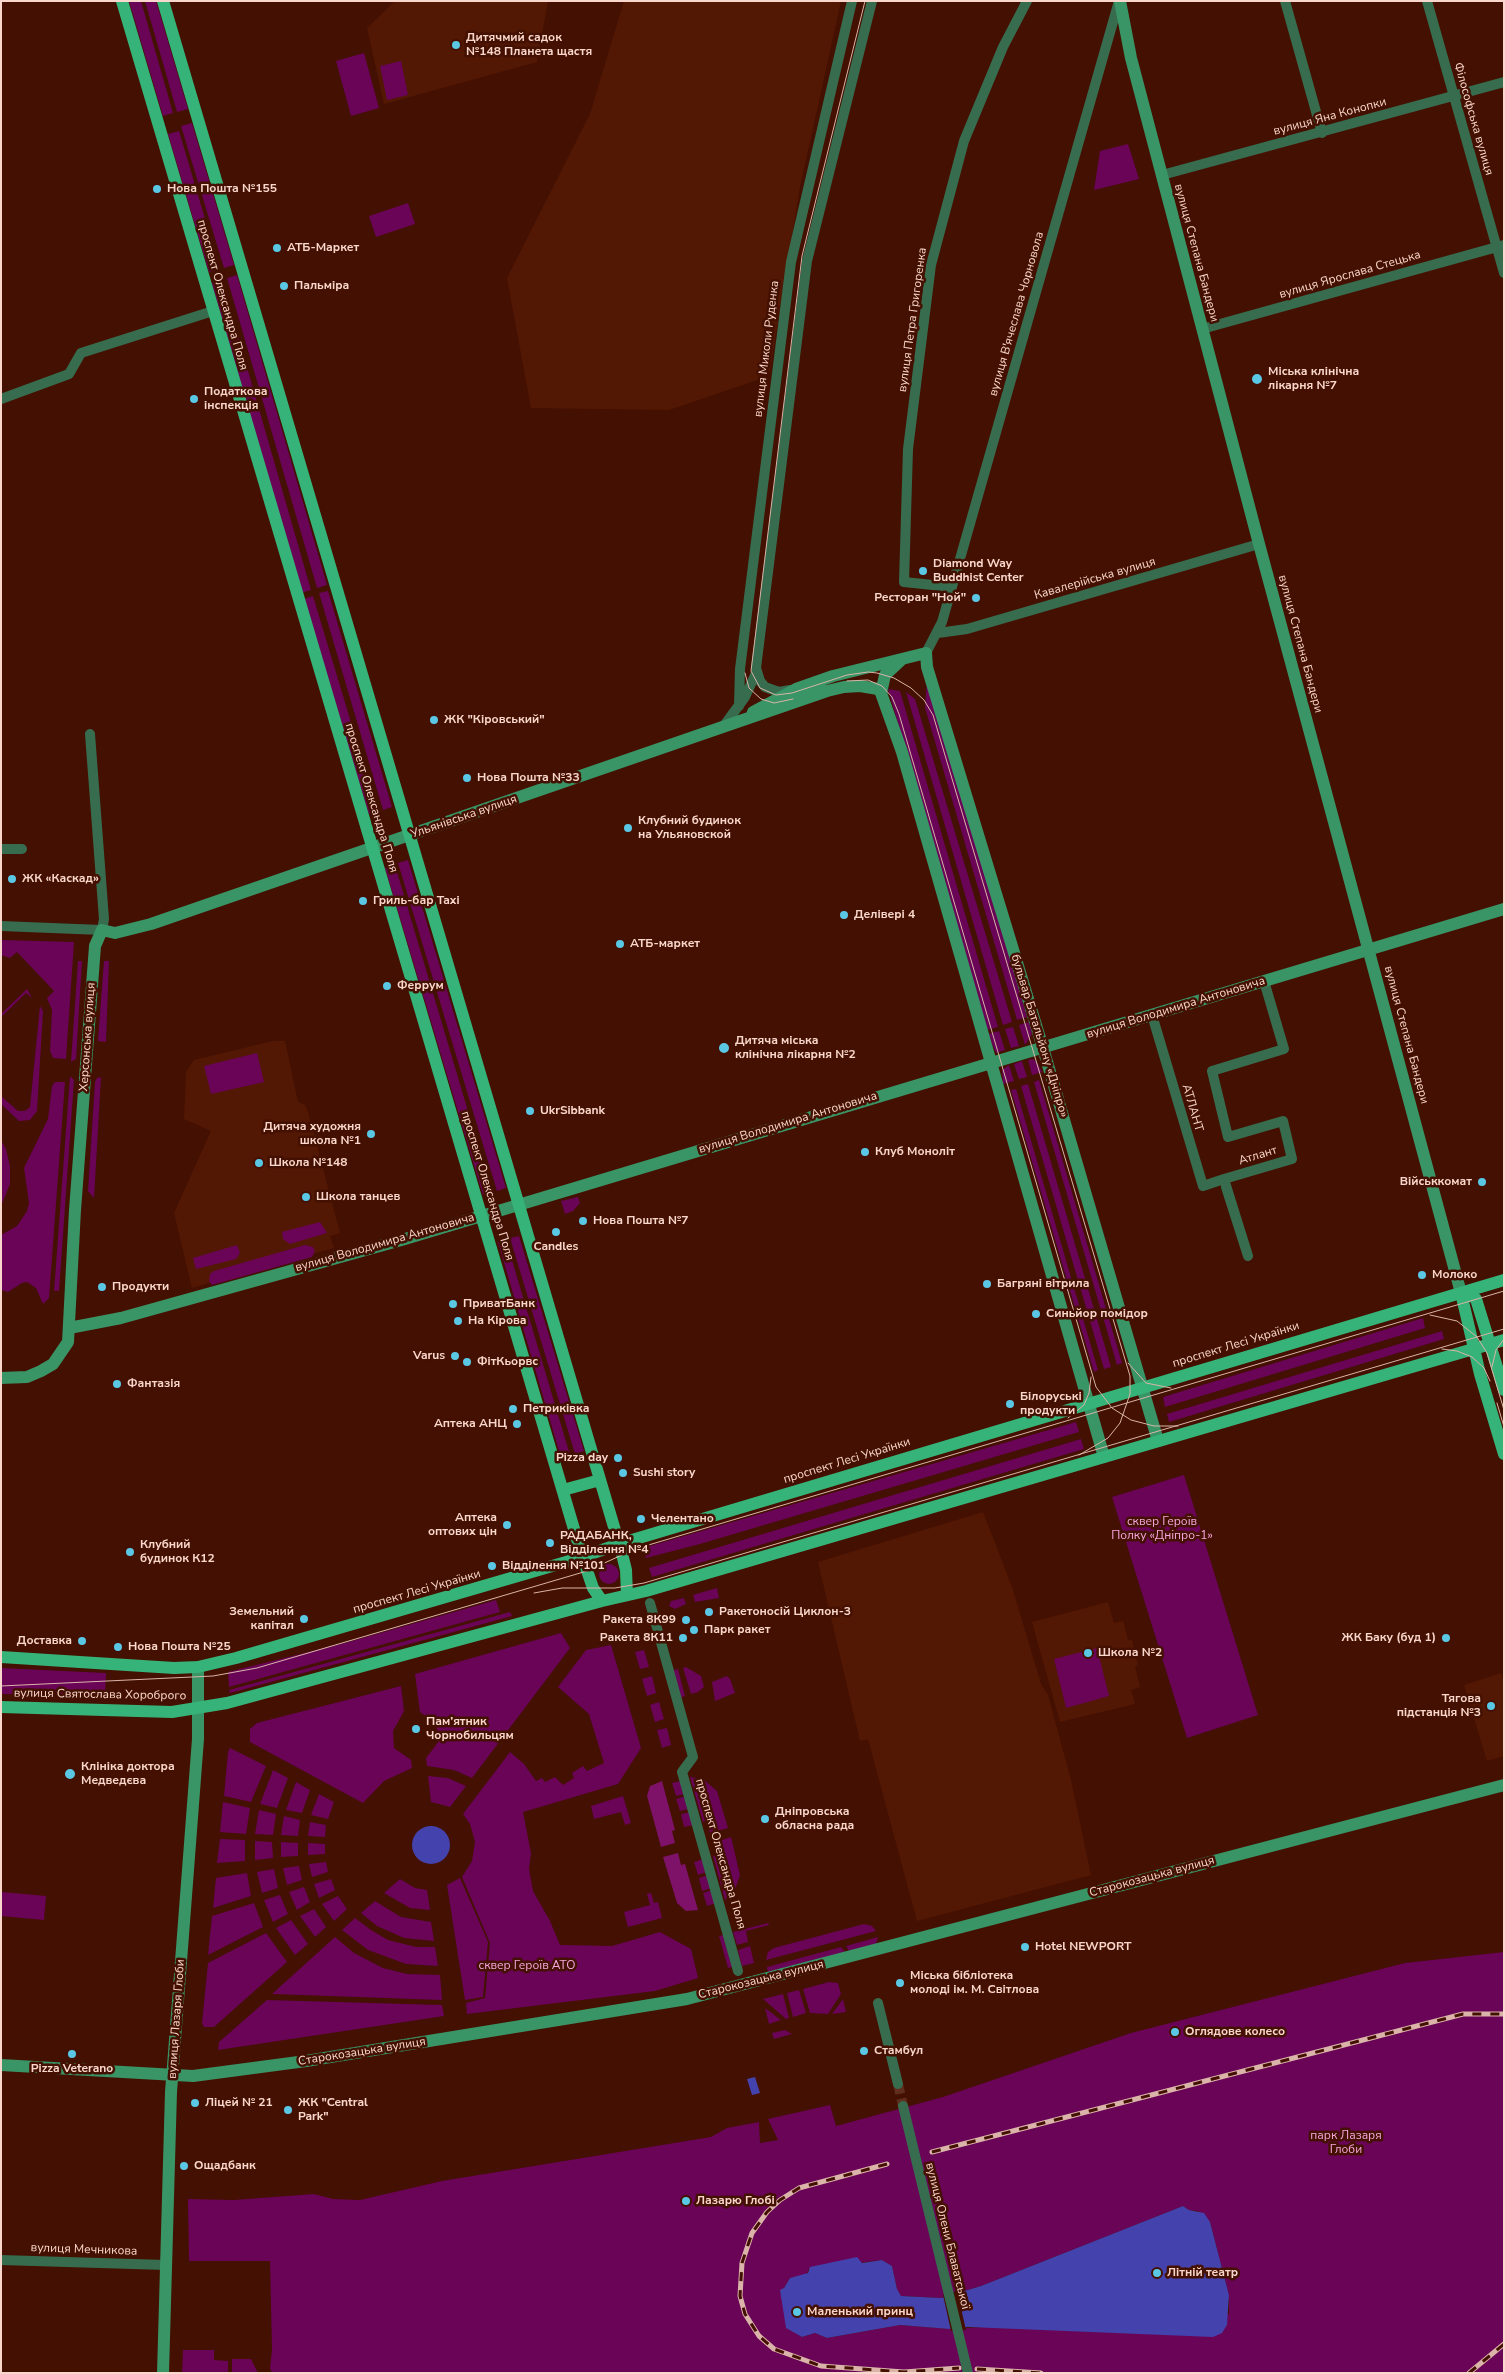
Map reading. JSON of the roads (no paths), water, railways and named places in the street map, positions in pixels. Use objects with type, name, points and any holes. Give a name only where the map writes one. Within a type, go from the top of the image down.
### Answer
[{"type":"main road","name":"проспект Олександра Поля","points":[[122,1],[582,1556],[593,1588],[602,1600]]},
{"type":"main road","name":"проспект Олександра Поля","points":[[163,1],[619,1544],[626,1570],[627,1595]]},
{"type":"main road","name":"проспект Лесі Українки","points":[[198,1667],[281,1646],[1504,1280]]},
{"type":"main road","points":[[1461,1293],[1467,1293],[1476,1299],[1504,1390]]},
{"type":"main road","name":"вулиця Степана Бандери","points":[[1461,1293],[1480,1374],[1504,1454]]},
{"type":"main road","points":[[199,1709],[256,1696],[602,1600],[627,1595],[1504,1340]]},
{"type":"main road","points":[[1498,1370],[1499,1357],[1504,1348]]},
{"type":"main road","points":[[1437,1360],[1459,1359],[1470,1364],[1480,1374]]},
{"type":"main road","points":[[563,1490],[600,1480]]},
{"type":"main road","points":[[1,1657],[174,1668],[198,1667]]},
{"type":"main road","name":"вулиця Святослава Хороброго","points":[[1,1706],[172,1712],[199,1709]]},
{"type":"street","name":"вулиця Миколи Руденка","points":[[739,706],[740,669],[791,262],[852,1]]},
{"type":"street","points":[[722,727],[739,706],[756,673],[807,261],[872,1]]},
{"type":"street","name":"вулиця Петра Григоренка","points":[[952,587],[904,582],[908,449],[931,265],[964,141],[1002,47],[1027,1]]},
{"type":"street","name":"вулиця В'ячеслава Чорновола","points":[[938,633],[1119,1]]},
{"type":"street","name":"вулиця Степана Бандери","points":[[1119,1],[1131,58],[1202,329],[1461,1293]]},
{"type":"street","points":[[1284,1],[1322,133]]},
{"type":"street","name":"Філософська вулиця","points":[[1426,1],[1453,96],[1500,246],[1504,273]]},
{"type":"street","name":"вулиця Яна Конопки","points":[[1162,175],[1504,82]]},
{"type":"street","name":"вулиця Ярослава Стецька","points":[[1202,329],[1500,246]]},
{"type":"street","points":[[1,399],[69,374],[81,354],[213,311]]},
{"type":"street","name":"Кавалерійська вулиця","points":[[938,633],[967,629],[1259,544]]},
{"type":"street","points":[[926,653],[938,633]]},
{"type":"street","name":"Ульянівська вулиця","points":[[738,722],[796,689],[851,670],[926,653]]},
{"type":"street","name":"бульвар Батальйону «Дніпро»","points":[[926,653],[927,667],[1043,1048],[1158,1441]]},
{"type":"street","points":[[903,658],[885,675],[880,691],[904,761],[1104,1457]]},
{"type":"street","points":[[756,673],[760,681],[772,690],[796,689]]},
{"type":"street","name":"Ульянівська вулиця","points":[[102,930],[115,932],[131,930],[844,687],[860,686],[880,691]]},
{"type":"street","name":"Херсонська вулиця","points":[[1,1378],[27,1377],[41,1371],[53,1364],[68,1342],[75,1210],[95,946],[102,930],[104,918],[90,734]]},
{"type":"street","points":[[1,849],[22,849]]},
{"type":"street","name":"вулиця Володимира Антоновича","points":[[69,1328],[130,1316],[481,1215],[1504,909]]},
{"type":"street","points":[[1,926],[102,930]]},
{"type":"street","name":"Атлант","points":[[1225,1183],[1292,1159],[1283,1121],[1228,1137],[1212,1071],[1284,1049],[1264,982]]},
{"type":"street","name":"АТЛАНТ","points":[[1152,1015],[1202,1186],[1225,1183]]},
{"type":"street","points":[[1225,1183],[1240,1230],[1242,1239],[1245,1247],[1248,1256],[1242,1239],[1225,1183]]},
{"type":"street","name":"проспект Олександра Поля","points":[[650,1603],[693,1757],[682,1772],[738,1971]]},
{"type":"street","name":"вулиця Лазаря Глоби","points":[[163,2373],[173,2075],[198,1739],[198,1667]]},
{"type":"street","name":"Старокозацька вулиця","points":[[1,2065],[193,2076],[267,2067],[687,1999],[1504,1785]]},
{"type":"street","points":[[878,2003],[898,2084]]},
{"type":"street","name":"вулиця Олени Блаватської","points":[[903,2106],[968,2373]]},
{"type":"street","name":"вулиця Мечникова","points":[[1,2260],[166,2265]]},
{"type":"tunnel","points":[[898,2084],[903,2106]]},
{"type":"tram line","points":[[865,1],[802,256],[751,671],[760,688],[776,695],[792,693],[847,675],[868,672],[877,673],[894,678],[911,688],[924,700],[933,715],[1130,1376],[1130,1394],[1120,1423],[1108,1438],[1079,1455]]},
{"type":"tram line","points":[[745,673],[749,688],[761,699],[774,703],[793,699]]},
{"type":"tram line","points":[[847,681],[868,680],[882,686],[892,697],[899,714],[1096,1387],[1112,1408],[1131,1420],[1154,1426],[1178,1426]]},
{"type":"tram line","points":[[1,1686],[213,1676],[257,1668],[587,1571],[635,1549],[1504,1291]]},
{"type":"tram line","points":[[1430,1315],[1457,1321],[1477,1337],[1487,1353],[1504,1410]]},
{"type":"tram line","points":[[534,1593],[562,1588],[615,1588],[644,1583],[1504,1329]]},
{"type":"tram line","points":[[1492,1367],[1496,1350],[1504,1339]]},
{"type":"tram line","points":[[1442,1349],[1457,1351],[1472,1357],[1484,1368],[1490,1381]]},
{"type":"tram line","points":[[1128,1363],[1146,1383],[1171,1388]]},
{"type":"tram line","points":[[1068,1418],[1084,1405],[1089,1393],[1091,1377]]},
{"type":"tram line","points":[[1497,1403],[1504,1427]]},
{"type":"railway","points":[[932,2152],[1463,2014],[1504,2014]]},
{"type":"railway","points":[[887,2164],[799,2188],[780,2200],[767,2212],[752,2233],[742,2263],[740,2296],[745,2314],[759,2336],[774,2349],[821,2366],[904,2372],[959,2368]]},
{"type":"railway","points":[[1469,2373],[1504,2344]]},
{"type":"railway","points":[[977,2369],[1041,2373]]},
{"type":"place","name":"Дитячмий садок №148 Планета щастя","points":[[456,45]]},
{"type":"place","name":"Нова Пошта №155","points":[[157,189]]},
{"type":"place","name":"АТБ-Маркет","points":[[277,248]]},
{"type":"place","name":"Пальміра","points":[[284,286]]},
{"type":"place","name":"Міська клінічна лікарня №7","points":[[1257,379]]},
{"type":"place","name":"Податкова інспекція","points":[[194,399]]},
{"type":"place","name":"Diamond Way Buddhist Center","points":[[923,571]]},
{"type":"place","name":"Ресторан \"Ной\"","points":[[976,598]]},
{"type":"place","name":"ЖК \"Кіровський\"","points":[[434,720]]},
{"type":"place","name":"Нова Пошта №33","points":[[467,778]]},
{"type":"place","name":"Клубний будинок на Ульяновской","points":[[628,828]]},
{"type":"place","name":"ЖК «Каскад»","points":[[12,879]]},
{"type":"place","name":"Гриль-бар Taxi","points":[[363,901]]},
{"type":"place","name":"Делівері 4","points":[[844,915]]},
{"type":"place","name":"АТБ-маркет","points":[[620,944]]},
{"type":"place","name":"Феррум","points":[[387,986]]},
{"type":"place","name":"Дитяча міська клінічна лікарня №2","points":[[724,1048]]},
{"type":"place","name":"UkrSibbank","points":[[530,1111]]},
{"type":"place","name":"Дитяча художня школа №1","points":[[371,1134]]},
{"type":"place","name":"Клуб Моноліт","points":[[865,1152]]},
{"type":"place","name":"Школа №148","points":[[259,1163]]},
{"type":"place","name":"Військкомат","points":[[1482,1182]]},
{"type":"place","name":"Школа танцев","points":[[306,1197]]},
{"type":"place","name":"Нова Пошта №7","points":[[583,1221]]},
{"type":"place","name":"Candles","points":[[556,1232]]},
{"type":"place","name":"Молоко","points":[[1422,1275]]},
{"type":"place","name":"Багряні вітрила","points":[[987,1284]]},
{"type":"place","name":"Продукти","points":[[102,1287]]},
{"type":"place","name":"ПриватБанк","points":[[453,1304]]},
{"type":"place","name":"Синьйор помідор","points":[[1036,1314]]},
{"type":"place","name":"На Кірова","points":[[458,1321]]},
{"type":"place","name":"Varus","points":[[455,1356]]},
{"type":"place","name":"ФiтКьорвс","points":[[467,1362]]},
{"type":"place","name":"Фантазія","points":[[117,1384]]},
{"type":"place","name":"Білоруські продукти","points":[[1010,1404]]},
{"type":"place","name":"Петриківка","points":[[513,1409]]},
{"type":"place","name":"Аптека АНЦ","points":[[517,1424]]},
{"type":"place","name":"Pizza day","points":[[618,1458]]},
{"type":"place","name":"Sushi story","points":[[623,1473]]},
{"type":"place","name":"Челентано","points":[[641,1519]]},
{"type":"place","name":"Аптека оптових цін","points":[[507,1525]]},
{"type":"place","name":"РАДАБАНК, Відділення №4","points":[[550,1543]]},
{"type":"place","name":"Клубний будинок К12","points":[[130,1552]]},
{"type":"place","name":"Відділення №101","points":[[492,1566]]},
{"type":"place","name":"Ракетоносій Циклон-3","points":[[709,1612]]},
{"type":"place","name":"Земельний капітал","points":[[304,1619]]},
{"type":"place","name":"Ракета 8К99","points":[[686,1620]]},
{"type":"place","name":"Парк ракет","points":[[694,1630]]},
{"type":"place","name":"Ракета 8К11","points":[[683,1638]]},
{"type":"place","name":"ЖК Баку (буд 1)","points":[[1446,1638]]},
{"type":"place","name":"Доставка","points":[[82,1641]]},
{"type":"place","name":"Нова Пошта №25","points":[[118,1647]]},
{"type":"place","name":"Школа №2","points":[[1088,1653]]},
{"type":"place","name":"Тягова пiдстанцiя №3","points":[[1491,1706]]},
{"type":"place","name":"Пам’ятник Чорнобильцям","points":[[416,1729]]},
{"type":"place","name":"Клініка доктора Медведєва","points":[[70,1774]]},
{"type":"place","name":"Дніпровська обласна рада","points":[[765,1819]]},
{"type":"place","name":"Hotel NEWPORT","points":[[1025,1947]]},
{"type":"place","name":"Міська бібліотека молоді ім. М. Світлова","points":[[900,1983]]},
{"type":"place","name":"Оглядове колесо","points":[[1175,2032]]},
{"type":"place","name":"Стамбул","points":[[864,2051]]},
{"type":"place","name":"Pizza Veterano","points":[[72,2054]]},
{"type":"place","name":"Ліцей № 21","points":[[195,2103]]},
{"type":"place","name":"ЖК \"Central Park\"","points":[[288,2110]]},
{"type":"place","name":"Ощадбанк","points":[[184,2166]]},
{"type":"place","name":"Лазарю Глобі","points":[[686,2201]]},
{"type":"place","name":"Літній театр","points":[[1157,2273]]},
{"type":"place","name":"Маленький принц","points":[[797,2312]]},
{"type":"park label","name":"сквер Героїв Полку «Дніпро-1»","points":[[1162,1529]]},
{"type":"park label","name":"сквер Героїв АТО","points":[[527,1966]]},
{"type":"park label","name":"парк Лазаря Глоби","points":[[1346,2143]]}]
